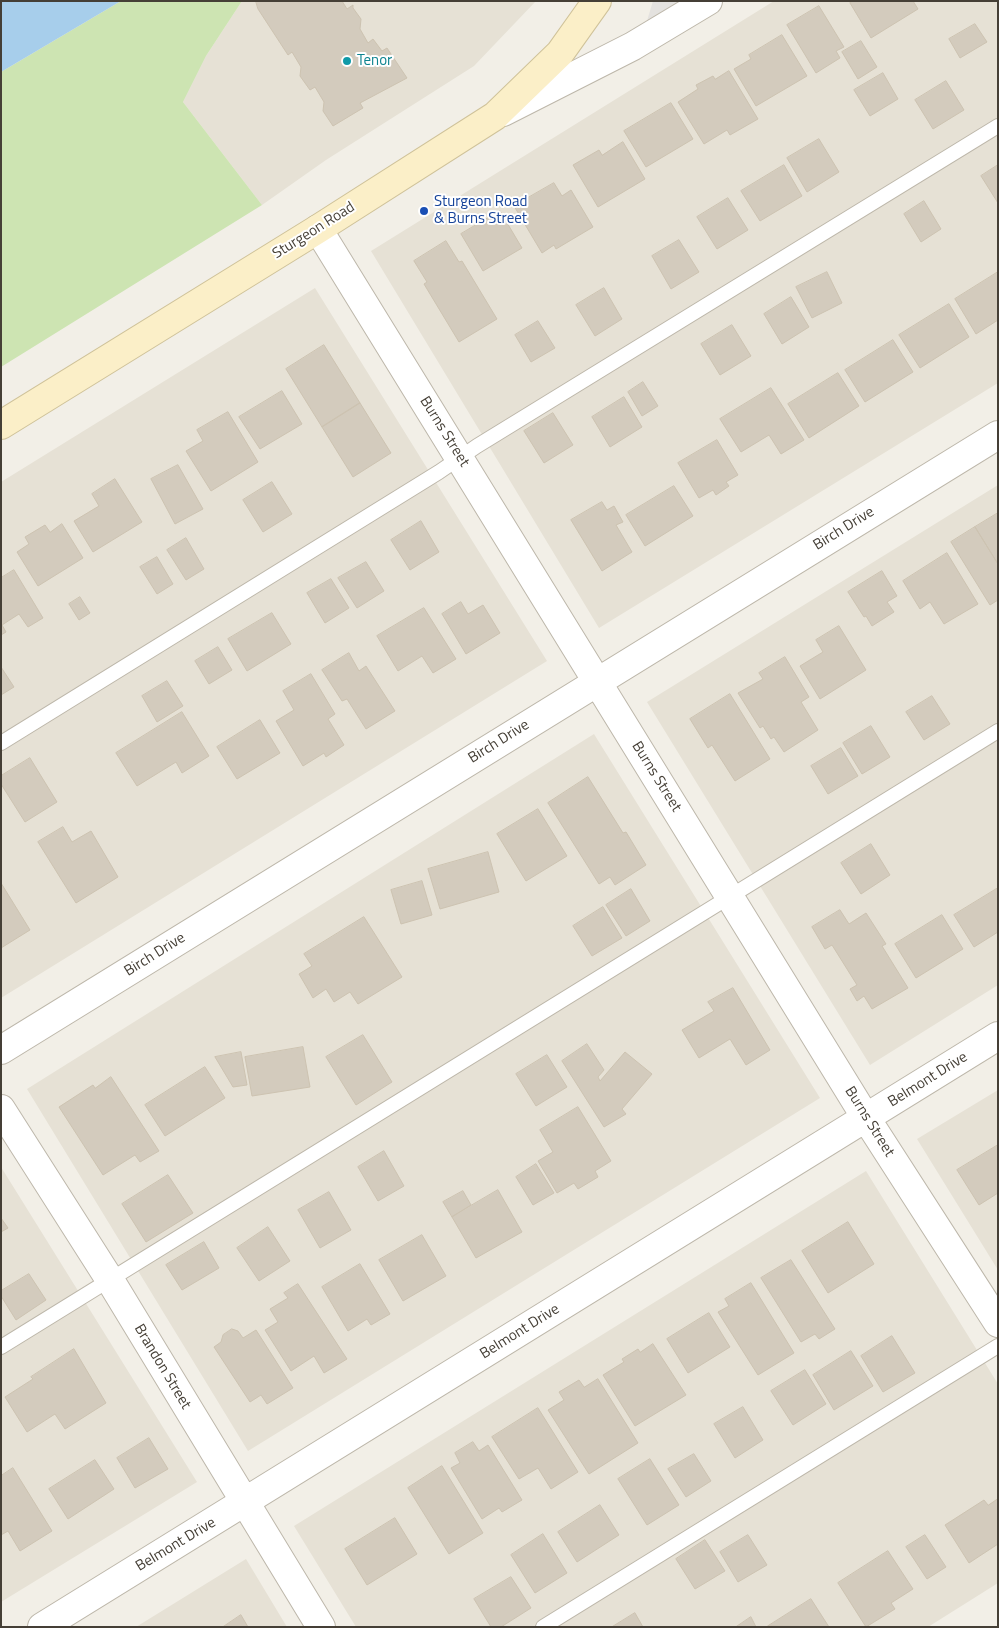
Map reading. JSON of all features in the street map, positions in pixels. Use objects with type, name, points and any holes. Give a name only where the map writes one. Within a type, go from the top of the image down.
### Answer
[{"type":"main road","name":"Sturgeon Road","points":[[1,425],[318,229],[495,116],[560,53],[597,1]]},
{"type":"street","points":[[495,116],[633,46],[708,1]]},
{"type":"street","name":"Burns Street","points":[[318,229],[866,1118],[998,1323]]},
{"type":"street","name":"Birch Drive","points":[[1,1050],[998,435]]},
{"type":"street","name":"Belmont Drive","points":[[42,1627],[998,1036]]},
{"type":"street","name":"Brandon Street","points":[[1,1109],[110,1280],[321,1627]]},
{"type":"lane","points":[[1,742],[998,126]]},
{"type":"lane","points":[[1,1347],[998,731]]},
{"type":"lane","points":[[543,1627],[998,1346]]},
{"type":"shaded area","points":[[242,1],[536,1],[474,66],[326,160],[262,205],[183,102],[206,56]]},
{"type":"shaded area","points":[[653,1],[695,1],[643,34]]},
{"type":"shaded area","points":[[774,1],[998,1],[998,383],[599,628],[371,251]]},
{"type":"shaded area","points":[[315,288],[547,661],[1,998],[1,482]]},
{"type":"shaded area","points":[[998,485],[998,985],[870,1065],[647,702]]},
{"type":"shaded area","points":[[594,734],[820,1098],[248,1451],[27,1089]]},
{"type":"shaded area","points":[[998,1090],[998,1270],[917,1139]]},
{"type":"shaded area","points":[[1,1167],[197,1482],[1,1602]]},
{"type":"shaded area","points":[[866,1171],[998,1384],[998,1583],[928,1627],[356,1627],[294,1526]]},
{"type":"shaded area","points":[[246,1559],[287,1627],[136,1627]]},
{"type":"green space","points":[[121,1],[242,1],[206,56],[183,102],[262,205],[1,367],[1,72]]},
{"type":"water","points":[[1,1],[121,1],[1,72]]},
{"type":"building","name":"Tenor","points":[[256,1],[342,1],[347,9],[353,5],[361,19],[360,29],[368,43],[373,39],[382,51],[387,48],[407,78],[360,103],[363,108],[333,126],[323,111],[324,102],[315,87],[310,90],[300,76],[301,67],[292,52],[288,55],[258,9]]},
{"type":"building","points":[[854,1],[913,1],[918,9],[871,38],[850,3]]},
{"type":"building","points":[[819,6],[844,47],[836,51],[840,58],[816,73],[787,25]]},
{"type":"building","points":[[975,24],[987,42],[960,58],[949,39]]},
{"type":"building","points":[[782,35],[807,76],[756,106],[734,69],[751,59],[749,55]]},
{"type":"building","points":[[861,41],[877,67],[858,79],[842,52]]},
{"type":"building","points":[[729,71],[758,119],[730,135],[727,130],[704,144],[678,102],[698,89],[696,85],[713,76],[715,79]]},
{"type":"building","points":[[883,73],[898,99],[870,116],[854,90]]},
{"type":"building","points":[[946,81],[964,110],[933,129],[915,100]]},
{"type":"building","points":[[671,103],[693,139],[646,167],[624,131]]},
{"type":"building","points":[[819,139],[839,172],[807,192],[787,158]]},
{"type":"building","points":[[623,142],[645,179],[598,207],[573,165],[599,150],[602,155]]},
{"type":"building","points":[[784,165],[802,196],[760,221],[741,191]]},
{"type":"building","points":[[998,165],[998,203],[981,176]]},
{"type":"building","points":[[554,183],[562,196],[571,190],[593,227],[556,249],[554,245],[542,253],[514,206]]},
{"type":"building","points":[[728,198],[748,230],[717,249],[697,217]]},
{"type":"building","points":[[924,201],[941,229],[921,242],[904,214]]},
{"type":"building","points":[[500,211],[522,248],[483,271],[461,234]]},
{"type":"building","points":[[679,240],[699,272],[671,289],[652,256]]},
{"type":"building","points":[[446,241],[459,262],[462,261],[497,319],[459,342],[424,284],[427,282],[414,261]]},
{"type":"building","points":[[827,272],[842,303],[812,318],[796,287]]},
{"type":"building","points":[[998,272],[998,320],[976,334],[955,299]]},
{"type":"building","points":[[604,288],[622,319],[595,336],[576,305]]},
{"type":"building","points":[[791,297],[809,327],[782,344],[764,314]]},
{"type":"building","points":[[949,304],[969,337],[920,368],[899,335]]},
{"type":"building","points":[[538,321],[555,348],[531,362],[515,335]]},
{"type":"building","points":[[732,325],[751,356],[720,375],[701,344]]},
{"type":"building","points":[[893,340],[913,372],[865,402],[845,370]]},
{"type":"building","points":[[324,345],[360,403],[322,427],[286,369]]},
{"type":"building","points":[[838,373],[859,406],[809,438],[788,404]]},
{"type":"building","points":[[643,382],[658,406],[642,416],[628,392]]},
{"type":"building","points":[[771,388],[804,440],[781,454],[769,435],[741,452],[720,419]]},
{"type":"building","points":[[282,391],[302,424],[260,449],[239,417]]},
{"type":"building","points":[[624,397],[642,427],[610,447],[592,417]]},
{"type":"building","points":[[360,403],[391,453],[353,477],[322,427]]},
{"type":"building","points":[[228,412],[258,462],[211,491],[186,451],[203,441],[197,430]]},
{"type":"building","points":[[553,413],[573,445],[544,463],[524,431]]},
{"type":"building","points":[[717,440],[738,475],[726,482],[729,486],[716,495],[713,490],[699,498],[678,463]]},
{"type":"building","points":[[178,465],[203,509],[175,524],[151,479]]},
{"type":"building","points":[[115,479],[142,522],[93,552],[74,521],[99,506],[92,494]]},
{"type":"building","points":[[272,482],[292,514],[263,532],[243,500]]},
{"type":"building","points":[[674,486],[693,516],[645,546],[626,515]]},
{"type":"building","points":[[602,502],[607,510],[614,506],[623,522],[616,525],[632,552],[602,571],[571,520]]},
{"type":"building","points":[[998,513],[998,564],[975,527]]},
{"type":"building","points":[[421,521],[439,552],[410,570],[391,540]]},
{"type":"building","points":[[62,524],[83,558],[38,586],[17,552],[29,544],[25,537],[45,525],[50,532]]},
{"type":"building","points":[[975,527],[998,564],[998,600],[990,605],[951,542]]},
{"type":"building","points":[[186,538],[204,569],[186,580],[167,550]]},
{"type":"building","points":[[947,553],[978,604],[944,624],[930,602],[920,609],[903,581]]},
{"type":"building","points":[[157,557],[173,584],[157,594],[140,567]]},
{"type":"building","points":[[366,562],[384,591],[357,608],[338,578]]},
{"type":"building","points":[[14,570],[43,618],[28,627],[19,614],[2,625],[6,632],[1,635],[1,578]]},
{"type":"building","points":[[882,571],[897,596],[887,602],[894,612],[872,626],[848,592]]},
{"type":"building","points":[[331,579],[349,608],[325,623],[307,593]]},
{"type":"building","points":[[80,597],[90,613],[79,620],[69,604]]},
{"type":"building","points":[[461,602],[468,614],[483,605],[500,633],[466,654],[442,614]]},
{"type":"building","points":[[424,608],[456,659],[433,673],[422,656],[398,671],[377,636]]},
{"type":"building","points":[[272,613],[291,644],[247,671],[228,639]]},
{"type":"building","points":[[839,626],[866,670],[820,699],[800,666],[823,652],[816,640]]},
{"type":"building","points":[[218,647],[232,670],[209,684],[195,661]]},
{"type":"building","points":[[349,653],[359,671],[366,666],[395,711],[366,729],[347,699],[342,701],[322,670]]},
{"type":"building","points":[[785,657],[809,697],[801,702],[818,730],[784,752],[774,737],[771,739],[763,726],[760,728],[738,693],[763,679],[759,673]]},
{"type":"building","points":[[1,667],[14,687],[1,695]]},
{"type":"building","points":[[311,674],[335,714],[328,719],[344,745],[326,757],[324,753],[303,766],[276,721],[294,710],[283,691]]},
{"type":"building","points":[[167,681],[183,706],[157,722],[142,696]]},
{"type":"building","points":[[730,694],[770,759],[735,781],[712,745],[708,748],[690,719]]},
{"type":"building","points":[[932,696],[950,724],[924,740],[906,712]]},
{"type":"building","points":[[182,712],[209,756],[182,773],[176,762],[137,786],[116,753]]},
{"type":"building","points":[[260,720],[280,753],[237,779],[217,747]]},
{"type":"building","points":[[871,726],[890,757],[862,774],[843,743]]},
{"type":"building","points":[[841,748],[858,776],[828,794],[811,766]]},
{"type":"building","points":[[30,758],[57,802],[25,822],[1,784],[1,776]]},
{"type":"building","points":[[588,777],[623,833],[626,832],[646,865],[615,885],[610,877],[599,884],[548,803]]},
{"type":"building","points":[[538,809],[567,856],[526,881],[497,834]]},
{"type":"building","points":[[63,827],[72,842],[91,831],[118,877],[76,903],[38,842]]},
{"type":"building","points":[[871,844],[890,875],[861,894],[841,863]]},
{"type":"building","points":[[488,852],[499,892],[440,909],[428,869]]},
{"type":"building","points":[[422,881],[432,915],[401,924],[391,890]]},
{"type":"building","points":[[1,883],[30,930],[1,948]]},
{"type":"building","points":[[998,888],[998,932],[974,947],[954,915]]},
{"type":"building","points":[[631,889],[650,921],[626,936],[606,905]]},
{"type":"building","points":[[603,907],[622,938],[592,956],[573,926]]},
{"type":"building","points":[[840,910],[849,924],[866,913],[886,944],[882,946],[908,988],[872,1009],[864,996],[857,1001],[850,989],[857,985],[832,945],[825,949],[812,927]]},
{"type":"building","points":[[942,915],[963,949],[916,978],[895,944]]},
{"type":"building","points":[[364,917],[402,977],[358,1004],[350,992],[334,1002],[326,989],[313,998],[299,974],[312,966],[304,954]]},
{"type":"building","points":[[733,988],[770,1050],[746,1065],[730,1039],[699,1058],[682,1030],[714,1011],[708,1002]]},
{"type":"building","points":[[363,1035],[392,1082],[356,1105],[326,1057]]},
{"type":"building","points":[[587,1044],[604,1070],[598,1077],[600,1081],[625,1052],[652,1074],[622,1109],[626,1114],[604,1127],[562,1061]]},
{"type":"building","points":[[303,1047],[310,1087],[252,1096],[245,1057]]},
{"type":"building","points":[[241,1052],[247,1085],[233,1087],[215,1057]]},
{"type":"building","points":[[547,1055],[567,1087],[536,1106],[516,1074]]},
{"type":"building","points":[[205,1067],[225,1098],[165,1136],[145,1105]]},
{"type":"building","points":[[111,1077],[159,1151],[140,1162],[135,1155],[103,1175],[59,1107],[93,1085],[95,1088]]},
{"type":"building","points":[[578,1107],[611,1161],[595,1171],[598,1177],[578,1189],[574,1183],[557,1193],[538,1161],[553,1152],[540,1130]]},
{"type":"building","points":[[998,1145],[998,1193],[979,1205],[957,1170]]},
{"type":"building","points":[[384,1151],[404,1186],[378,1201],[358,1167]]},
{"type":"building","points":[[536,1164],[554,1193],[533,1205],[516,1177]]},
{"type":"building","points":[[168,1175],[193,1213],[146,1242],[122,1204]]},
{"type":"building","points":[[498,1190],[522,1232],[476,1258],[452,1217]]},
{"type":"building","points":[[463,1191],[471,1205],[452,1217],[443,1202]]},
{"type":"building","points":[[329,1192],[351,1230],[320,1248],[298,1210]]},
{"type":"building","points":[[1,1218],[8,1228],[1,1232]]},
{"type":"building","points":[[848,1222],[874,1264],[828,1293],[802,1251]]},
{"type":"building","points":[[268,1227],[290,1261],[259,1281],[237,1248]]},
{"type":"building","points":[[422,1235],[446,1276],[403,1301],[379,1260]]},
{"type":"building","points":[[204,1242],[219,1268],[182,1290],[166,1265]]},
{"type":"building","points":[[791,1260],[835,1329],[819,1339],[815,1334],[801,1342],[761,1278]]},
{"type":"building","points":[[360,1264],[390,1314],[371,1325],[367,1319],[348,1331],[322,1287]]},
{"type":"building","points":[[29,1274],[46,1300],[16,1320],[1,1296],[1,1291]]},
{"type":"building","points":[[751,1283],[794,1353],[758,1375],[718,1312],[729,1306],[725,1299]]},
{"type":"building","points":[[298,1284],[347,1359],[324,1373],[314,1356],[291,1371],[265,1330],[278,1322],[270,1309],[288,1298],[284,1293]]},
{"type":"building","points":[[709,1313],[730,1347],[688,1373],[667,1339]]},
{"type":"building","points":[[232,1329],[238,1331],[243,1338],[256,1330],[293,1388],[267,1404],[261,1395],[250,1402],[214,1347],[221,1342],[223,1335]]},
{"type":"building","points":[[892,1336],[915,1373],[883,1392],[861,1356]]},
{"type":"building","points":[[653,1344],[686,1395],[635,1426],[603,1375],[624,1362],[622,1359],[638,1349],[640,1352]]},
{"type":"building","points":[[74,1349],[106,1403],[65,1429],[55,1414],[27,1432],[5,1397],[33,1379],[31,1377]]},
{"type":"building","points":[[851,1351],[873,1386],[834,1410],[813,1375]]},
{"type":"building","points":[[805,1370],[826,1404],[793,1425],[771,1391]]},
{"type":"building","points":[[598,1379],[638,1443],[589,1474],[548,1410],[564,1400],[559,1392],[579,1380],[584,1387]]},
{"type":"building","points":[[743,1407],[763,1440],[735,1458],[714,1424]]},
{"type":"building","points":[[538,1408],[578,1472],[551,1489],[538,1468],[519,1479],[492,1437]]},
{"type":"building","points":[[149,1438],[168,1469],[135,1488],[117,1458]]},
{"type":"building","points":[[473,1442],[479,1451],[488,1445],[522,1500],[502,1512],[499,1508],[482,1519],[451,1468],[460,1463],[455,1453]]},
{"type":"building","points":[[694,1454],[711,1481],[686,1497],[668,1469]]},
{"type":"building","points":[[650,1459],[679,1505],[647,1525],[618,1479]]},
{"type":"building","points":[[95,1460],[114,1489],[68,1519],[49,1489]]},
{"type":"building","points":[[442,1466],[483,1533],[449,1554],[408,1488]]},
{"type":"building","points":[[13,1468],[52,1531],[20,1551],[8,1531],[1,1535],[1,1476]]},
{"type":"building","points":[[998,1499],[998,1544],[969,1563],[945,1525],[984,1500],[988,1505]]},
{"type":"building","points":[[600,1505],[619,1535],[577,1562],[558,1532]]},
{"type":"building","points":[[395,1518],[417,1554],[367,1585],[345,1549]]},
{"type":"building","points":[[543,1534],[567,1573],[535,1593],[511,1555]]},
{"type":"building","points":[[748,1535],[767,1565],[738,1582],[720,1552]]},
{"type":"building","points":[[925,1535],[946,1567],[927,1579],[906,1547]]},
{"type":"building","points":[[705,1540],[725,1571],[695,1589],[676,1559]]},
{"type":"building","points":[[888,1551],[913,1589],[891,1603],[895,1609],[866,1627],[838,1583]]},
{"type":"building","points":[[511,1577],[531,1608],[501,1627],[491,1627],[474,1599]]},
{"type":"building","points":[[811,1599],[829,1627],[768,1626]]},
{"type":"building","points":[[635,1613],[643,1627],[612,1627]]},
{"type":"building","points":[[241,1615],[248,1627],[223,1627]]},
{"type":"building","points":[[751,1617],[756,1627],[736,1627]]},
{"type":"place","name":"Tenor","points":[[347,61]]},
{"type":"place","name":"Sturgeon Road & Burns Street","points":[[424,211]]}]
